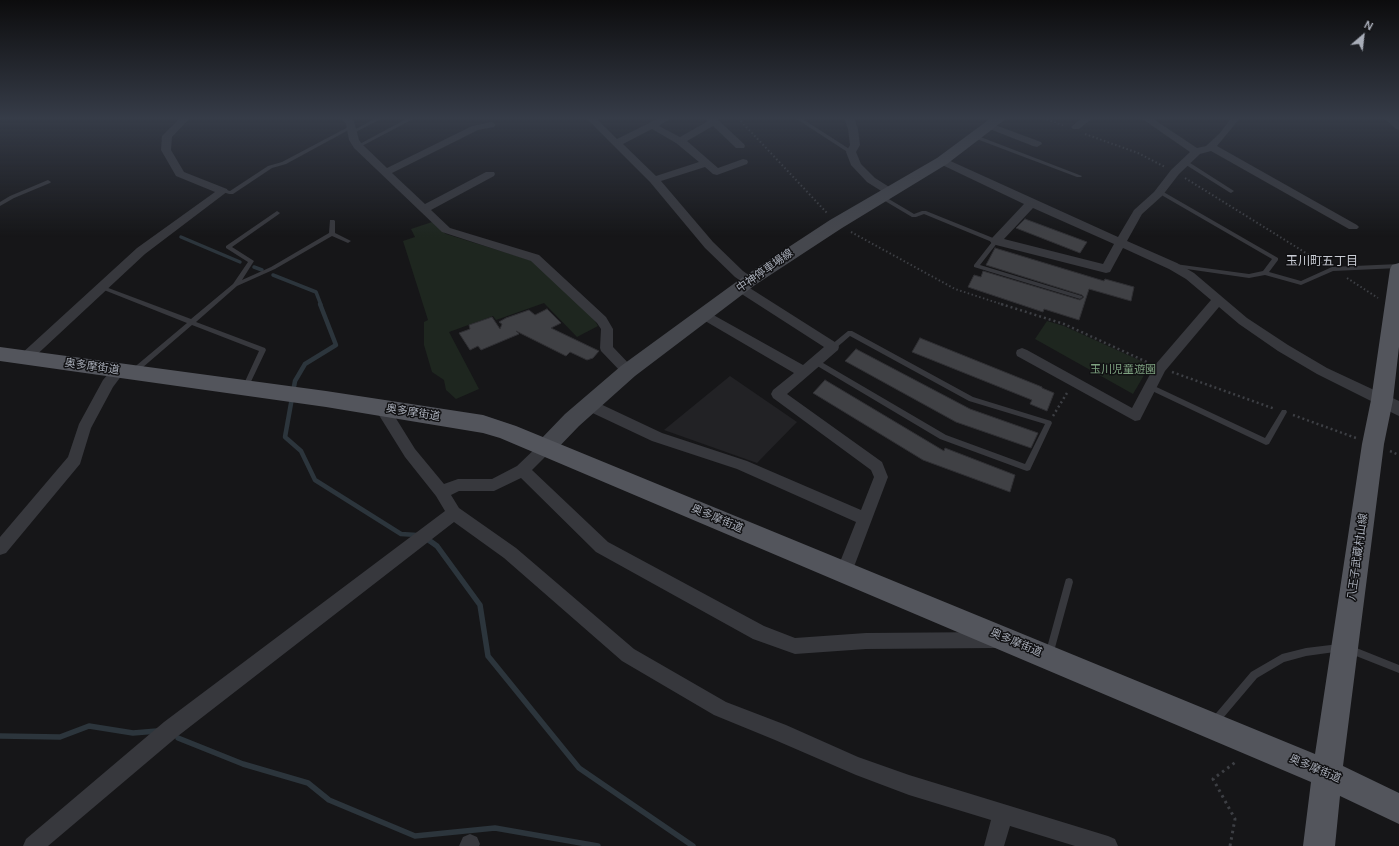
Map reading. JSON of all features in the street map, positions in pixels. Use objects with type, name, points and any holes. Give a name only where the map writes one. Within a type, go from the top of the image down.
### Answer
[{"type":"main road","name":"中神停車場線","points":[[546,447],[589,405],[628,371],[745,285],[836,224],[947,157]]},
{"type":"main road","name":"八王子武蔵村山線","points":[[1318,846],[1346,647],[1372,444],[1390,405],[1393,308],[1399,269]]},
{"type":"main road","name":"奥多摩街道","points":[[0,354],[244,389],[326,399],[483,424],[546,447],[1009,640],[1327,774],[1399,808]]},
{"type":"street","points":[[170,157],[180,174],[223,191]]},
{"type":"street","points":[[370,157],[446,230],[535,258],[602,320],[607,329],[606,348],[628,371]]},
{"type":"street","points":[[386,172],[415,157]]},
{"type":"street","points":[[631,157],[654,180],[709,246],[739,274],[745,285],[833,347],[778,394],[877,466],[881,477],[844,572]]},
{"type":"street","points":[[699,157],[717,172],[739,167]]},
{"type":"street","points":[[853,157],[856,165],[886,195]]},
{"type":"street","points":[[1031,203],[996,241],[1106,269],[1138,212],[1160,192],[1190,157]]},
{"type":"street","points":[[1230,157],[1353,227]]},
{"type":"street","points":[[942,161],[1031,203],[1173,266],[1190,276],[1243,322],[1283,348],[1322,371],[1390,405]]},
{"type":"street","points":[[654,180],[706,163]]},
{"type":"street","points":[[425,209],[490,174]]},
{"type":"street","points":[[25,358],[142,251],[223,191]]},
{"type":"street","points":[[1022,353],[1135,416],[1160,368],[1218,300]]},
{"type":"street","points":[[704,315],[804,372]]},
{"type":"street","points":[[0,548],[75,460],[84,428],[108,384],[125,372]]},
{"type":"street","points":[[589,405],[656,437],[742,465],[865,520]]},
{"type":"street","points":[[382,408],[410,453],[442,492],[454,513],[510,552],[565,602],[628,655],[720,709],[779,732],[856,766],[1003,814],[1108,846]]},
{"type":"street","points":[[442,492],[458,485],[494,485],[522,470],[546,447]]},
{"type":"street","points":[[522,470],[602,547],[759,633],[796,646],[866,641],[1009,640]]},
{"type":"street","points":[[33,846],[172,729],[454,513]]},
{"type":"street","points":[[994,846],[1003,814]]},
{"type":"lane","points":[[223,191],[231,193],[270,167],[284,163],[295,157]]},
{"type":"lane","points":[[1030,157],[1079,176]]},
{"type":"lane","points":[[1185,162],[1232,191]]},
{"type":"lane","points":[[0,204],[12,197],[48,182]]},
{"type":"lane","points":[[1160,192],[1276,260],[1265,273]]},
{"type":"lane","points":[[886,195],[914,216],[924,212],[996,241],[976,266],[1080,297]]},
{"type":"lane","points":[[125,372],[192,322],[235,285],[252,261],[228,247],[277,213]]},
{"type":"lane","points":[[332,221],[332,234]]},
{"type":"lane","points":[[235,285],[273,268],[332,234]]},
{"type":"lane","points":[[332,234],[348,241]]},
{"type":"lane","points":[[1173,266],[1249,276],[1265,273],[1301,282],[1332,269],[1399,266]]},
{"type":"lane","points":[[101,287],[264,350],[244,389]]},
{"type":"lane","points":[[816,362],[943,437],[1027,468],[1049,423],[970,399],[850,333],[833,347]]},
{"type":"lane","points":[[1150,387],[1266,442],[1284,412]]},
{"type":"lane","points":[[1049,657],[1069,582]]},
{"type":"lane","points":[[1211,726],[1254,675],[1282,658],[1306,652],[1346,647],[1399,670]]},
{"type":"path","points":[[775,157],[836,224],[955,289],[1064,324],[1160,368],[1399,455]]},
{"type":"path","points":[[1147,157],[1176,172],[1393,308]]},
{"type":"path","points":[[1049,423],[1074,382]]},
{"type":"path","points":[[1230,846],[1235,819],[1213,779],[1237,761]]},
{"type":"shaded area","points":[[730,376],[797,422],[757,463],[664,430]]},
{"type":"green space","points":[[432,222],[446,234],[533,261],[593,318],[598,326],[577,337],[544,303],[496,320],[493,316],[449,332],[479,389],[456,399],[446,390],[444,380],[432,372],[424,345],[424,322],[428,320],[403,241],[415,237],[411,229]]},
{"type":"green space","name":"玉川児童遊園","points":[[1047,321],[1064,326],[1150,365],[1133,394],[1035,339]]},
{"type":"building","points":[[1025,219],[1087,242],[1080,253],[1016,228]]},
{"type":"building","points":[[995,248],[1104,281],[1105,279],[1134,287],[1131,301],[1089,289],[1079,320],[1044,309],[1043,312],[968,287],[974,275],[981,277],[983,271],[1080,300],[1084,297],[1082,295],[986,265]]},
{"type":"building","points":[[547,309],[561,323],[551,328],[599,351],[593,358],[587,360],[570,352],[566,356],[516,331],[519,334],[481,350],[478,346],[470,350],[459,333],[470,329],[469,325],[492,317],[500,329],[502,324],[499,322],[506,318],[529,310],[535,315]]},
{"type":"building","points":[[920,338],[1054,393],[1047,411],[1030,404],[1032,400],[912,352]]},
{"type":"building","points":[[856,349],[970,409],[1038,433],[1031,448],[956,422],[845,361]]},
{"type":"building","points":[[825,380],[944,451],[945,448],[1015,475],[1010,492],[923,460],[813,393]]},
{"type":"waterway","points":[[181,237],[240,262]]},
{"type":"waterway","points":[[254,267],[262,270]]},
{"type":"waterway","points":[[273,275],[316,292],[321,305]]},
{"type":"waterway","points":[[320,304],[336,345],[305,364],[295,381],[285,437],[301,451],[315,480],[401,534],[417,535]]},
{"type":"waterway","points":[[426,539],[431,542]]},
{"type":"waterway","points":[[430,541],[437,546],[480,605],[488,656],[579,768],[693,846]]},
{"type":"waterway","points":[[0,736],[60,737],[89,726],[133,733],[157,731]]},
{"type":"waterway","points":[[178,738],[243,764],[308,783],[329,800],[415,836],[495,828],[598,846]]},
{"type":"district","name":"玉川町五丁目","points":[[1322,262]]}]
